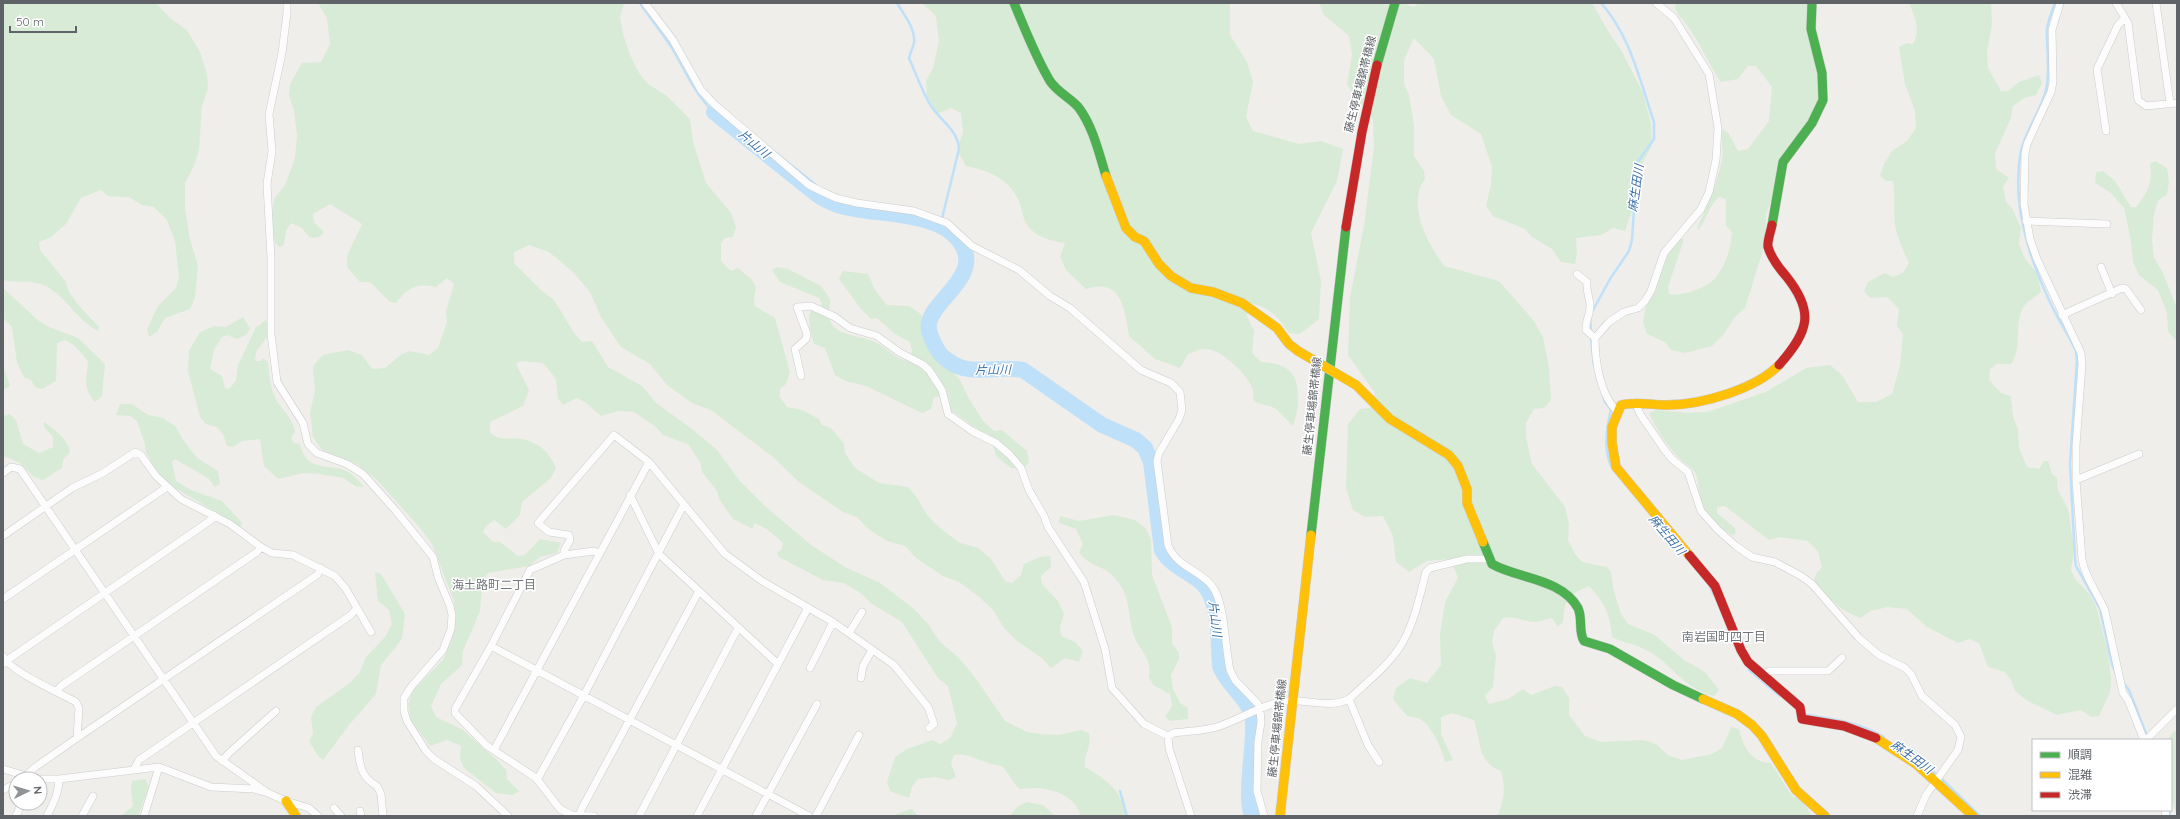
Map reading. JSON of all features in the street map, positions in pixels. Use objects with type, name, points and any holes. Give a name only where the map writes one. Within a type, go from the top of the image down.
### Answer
[{"type":"street","points":[[286,3],[287,13],[282,53],[269,114],[272,151],[267,184],[271,258],[271,334],[277,382],[303,423],[308,444],[317,453],[347,464],[363,474],[434,557],[438,577],[450,606],[452,615],[451,629],[443,650],[411,687],[404,698],[404,711],[408,721],[426,751],[434,759],[476,786],[508,816]]},
{"type":"street","points":[[645,3],[673,40],[701,90],[714,104],[809,185],[836,198],[914,211],[947,223],[972,246],[1019,270],[1050,296],[1070,308],[1141,370],[1171,383],[1180,392],[1182,400],[1179,419],[1167,435],[1159,453],[1158,461],[1168,545],[1172,555],[1212,585],[1219,596],[1226,652],[1230,670],[1235,680],[1258,704],[1257,711],[1261,722],[1258,742],[1257,791],[1264,816]]},
{"type":"street","points":[[1014,3],[1034,51],[1051,82],[1068,100],[1078,107],[1090,128],[1116,205],[1126,228],[1135,237],[1144,241],[1159,264],[1171,276],[1191,288],[1213,292],[1242,303],[1277,328],[1289,344],[1298,351],[1356,385],[1367,394],[1390,420],[1449,454],[1458,466],[1467,489],[1467,503],[1489,559],[1497,567],[1533,578],[1570,599],[1579,610],[1579,630],[1584,641],[1610,649],[1680,688],[1737,714],[1752,725],[1762,736],[1796,790],[1825,816]]},
{"type":"street","name":"藤生停車場錦帯橋線","points":[[1280,816],[1339,271],[1353,173],[1371,83],[1395,3]]},
{"type":"street","points":[[1595,338],[1609,322],[1624,312],[1638,308],[1645,301],[1653,285],[1662,256],[1701,209],[1709,192],[1716,160],[1718,128],[1709,74],[1674,18],[1656,3]]},
{"type":"street","points":[[1812,3],[1812,36],[1824,80],[1821,107],[1814,122],[1789,152],[1783,162],[1768,246],[1802,298],[1806,311],[1806,322],[1800,336],[1788,355],[1770,374],[1708,401],[1676,405],[1621,405],[1617,411],[1612,437],[1612,451],[1616,467],[1715,586],[1741,650],[1748,662],[1800,706],[1802,719],[1850,728],[1868,734],[1889,745],[1911,760],[1973,816]]},
{"type":"street","points":[[2060,3],[2052,30],[2053,82],[2051,92],[2027,144],[2025,154],[2024,204],[2030,240],[2037,259],[2081,353],[2082,365],[2076,446],[2076,480],[2083,568],[2103,605],[2123,693],[2128,700],[2145,739]]},
{"type":"street","points":[[2116,3],[2128,23],[2138,100],[2146,106],[2173,103],[2156,3]]},
{"type":"street","points":[[2106,131],[2097,69],[2118,25],[2125,18]]},
{"type":"street","points":[[2026,221],[2107,224]]},
{"type":"street","points":[[2101,268],[2112,294]]},
{"type":"street","points":[[1577,274],[1586,282],[1586,291],[1590,305],[1585,323],[1586,330],[1595,338],[1597,367],[1607,396],[1617,411]]},
{"type":"street","points":[[2062,315],[2126,289],[2141,310]]},
{"type":"street","points":[[801,376],[795,349],[806,339],[807,334],[797,306],[805,305],[835,318],[850,328],[877,336],[929,370],[942,390],[948,414],[972,431],[996,443],[1021,468],[1029,490],[1044,516],[1048,528],[1084,582],[1105,649],[1112,688],[1144,724],[1168,736]]},
{"type":"street","points":[[1636,404],[1640,414],[1664,449],[1672,459],[1688,472],[1701,511],[1718,530],[1736,546],[1752,557],[1774,562],[1812,584],[1859,638],[1879,654],[1905,668],[1911,674],[1922,696],[1955,725],[1961,736],[1961,743],[1937,782],[1926,795],[1917,816]]},
{"type":"street","points":[[564,555],[564,551],[570,540],[569,535],[549,532],[538,523],[614,435],[649,462],[683,506],[725,554],[762,581],[833,622],[894,665],[928,707],[934,724],[929,728]]},
{"type":"street","points":[[3,536],[72,488],[103,474],[135,452],[141,455],[149,468],[181,499],[214,515],[261,547],[282,555],[294,555],[335,576],[346,589],[356,609],[371,632]]},
{"type":"street","points":[[2076,480],[2139,454]]},
{"type":"street","points":[[494,750],[649,462]]},
{"type":"street","points":[[3,473],[11,468],[20,469],[216,756],[268,793],[286,801],[309,808],[318,816]]},
{"type":"street","points":[[3,599],[167,486]]},
{"type":"street","points":[[630,495],[659,554],[778,664]]},
{"type":"street","points":[[537,780],[583,697],[683,506]]},
{"type":"street","points":[[77,738],[79,708],[76,702],[15,669],[4,660],[105,593],[210,520],[214,515]]},
{"type":"street","points":[[57,691],[61,686],[257,552],[261,547]]},
{"type":"street","points":[[594,816],[572,815],[560,809],[537,780],[494,750],[455,713],[455,709],[491,646],[530,570],[564,555],[594,551],[599,553]]},
{"type":"street","points":[[1168,736],[1174,733],[1218,727],[1247,716],[1276,702],[1292,701],[1340,704],[1349,699],[1396,653],[1404,642],[1409,631],[1426,572],[1430,568],[1467,559],[1489,559]]},
{"type":"street","points":[[31,771],[77,738],[317,575],[321,568]]},
{"type":"street","points":[[580,815],[581,810],[698,591]]},
{"type":"street","points":[[697,816],[808,608]]},
{"type":"street","points":[[134,769],[139,760],[351,615],[356,609]]},
{"type":"street","points":[[849,633],[862,612]]},
{"type":"street","points":[[810,668],[833,622]]},
{"type":"street","points":[[638,816],[738,628]]},
{"type":"street","points":[[491,646],[583,697],[809,816]]},
{"type":"street","points":[[861,678],[863,666],[872,650]]},
{"type":"street","points":[[1762,674],[1770,671],[1828,671],[1842,658]]},
{"type":"street","points":[[1349,699],[1368,745],[1379,762]]},
{"type":"street","points":[[756,816],[816,704]]},
{"type":"street","points":[[2146,739],[2177,709]]},
{"type":"street","points":[[222,761],[276,711]]},
{"type":"street","points":[[816,816],[859,735]]},
{"type":"street","points":[[1168,736],[1169,748],[1191,816]]},
{"type":"street","points":[[358,750],[362,772],[368,781],[377,786],[381,794],[383,816]]},
{"type":"street","points":[[48,779],[59,779],[159,767],[211,787],[254,790],[268,793]]},
{"type":"street","points":[[144,816],[159,767]]},
{"type":"street","points":[[47,816],[59,788],[59,779]]},
{"type":"street","points":[[82,816],[93,796]]},
{"type":"street","points":[[286,801],[296,816]]},
{"type":"street","points":[[334,808],[341,816]]},
{"type":"green space","points":[[3,3],[156,3],[170,18],[187,30],[200,52],[207,74],[208,88],[202,106],[199,150],[194,166],[185,183],[185,208],[190,240],[198,265],[195,298],[190,309],[165,318],[157,332],[149,337],[147,329],[158,306],[176,288],[179,276],[175,241],[167,220],[154,207],[142,205],[129,197],[108,196],[101,190],[81,198],[66,224],[51,237],[39,242],[40,250],[66,282],[75,300],[99,327],[98,331],[84,321],[60,296],[46,286],[30,282],[3,280]]},
{"type":"green space","points":[[318,3],[624,3],[620,17],[623,34],[630,55],[639,73],[648,84],[667,96],[690,119],[693,142],[706,183],[731,213],[736,227],[733,237],[725,238],[721,243],[721,261],[731,271],[738,268],[752,280],[756,287],[754,298],[755,306],[775,318],[790,373],[786,384],[780,389],[780,397],[787,407],[802,410],[819,419],[822,425],[831,428],[844,443],[845,453],[855,468],[879,483],[908,487],[928,516],[939,527],[958,542],[978,548],[991,559],[1006,582],[1012,583],[1021,575],[1024,564],[1040,557],[1050,556],[1051,567],[1041,576],[1042,584],[1058,601],[1064,614],[1060,627],[1061,636],[1075,642],[1083,651],[1079,662],[1065,658],[1051,668],[1042,658],[1017,641],[1004,628],[993,610],[978,596],[959,582],[943,576],[916,558],[905,546],[887,541],[867,528],[857,517],[843,512],[799,482],[773,457],[711,410],[692,403],[667,385],[650,364],[621,347],[601,317],[590,292],[573,272],[549,252],[529,245],[514,252],[514,263],[542,291],[554,300],[574,333],[582,342],[592,341],[608,367],[642,386],[656,403],[692,429],[717,450],[739,480],[766,507],[811,545],[845,567],[880,583],[914,609],[928,624],[940,642],[959,658],[974,676],[1005,721],[1027,732],[1059,735],[1081,730],[1089,733],[1090,739],[1085,758],[1085,767],[1106,781],[1112,787],[1121,800],[1126,816],[1081,816],[1077,807],[1064,795],[1047,789],[1020,789],[1002,766],[965,755],[954,755],[951,763],[956,777],[949,780],[935,777],[918,779],[912,787],[909,798],[890,791],[887,782],[895,757],[907,749],[933,740],[940,744],[950,738],[957,723],[948,686],[938,678],[902,622],[872,604],[862,594],[844,583],[823,580],[779,557],[777,553],[782,549],[783,543],[767,529],[754,523],[753,529],[733,519],[719,499],[717,491],[702,472],[701,464],[688,444],[663,435],[656,427],[634,412],[618,411],[601,416],[585,402],[577,398],[563,405],[558,398],[556,379],[543,363],[520,361],[516,364],[529,390],[523,406],[490,422],[490,433],[502,439],[517,438],[534,443],[547,453],[556,468],[551,478],[522,502],[520,515],[506,529],[494,520],[486,526],[483,532],[493,542],[500,542],[518,556],[525,555],[540,539],[561,543],[557,553],[540,557],[529,566],[488,573],[483,579],[480,611],[463,651],[462,665],[441,684],[431,706],[436,717],[463,730],[497,760],[506,770],[507,779],[519,791],[513,795],[496,793],[464,768],[460,759],[461,746],[447,740],[430,746],[411,720],[408,704],[413,690],[443,660],[452,639],[455,621],[454,601],[432,544],[420,528],[377,480],[357,464],[322,450],[313,437],[310,413],[315,391],[313,366],[323,355],[348,350],[362,355],[372,369],[385,368],[402,354],[410,351],[429,355],[438,348],[447,322],[446,311],[454,284],[447,278],[436,287],[418,286],[405,293],[396,303],[390,302],[370,282],[360,282],[347,267],[347,256],[362,224],[330,204],[313,214],[314,222],[324,232],[319,237],[310,238],[302,228],[291,223],[286,231],[284,245],[279,247],[275,243],[271,227],[274,199],[285,185],[295,158],[297,136],[294,111],[289,96],[290,84],[302,63],[321,62],[330,44],[327,18]]},
{"type":"green space","points":[[922,3],[1230,3],[1230,35],[1247,62],[1253,82],[1246,117],[1253,131],[1299,144],[1321,141],[1343,149],[1337,181],[1311,233],[1321,281],[1319,319],[1300,334],[1289,333],[1281,322],[1268,310],[1249,303],[1247,316],[1254,331],[1252,353],[1261,362],[1277,364],[1288,370],[1295,380],[1297,386],[1298,403],[1293,426],[1275,408],[1255,402],[1251,385],[1241,371],[1219,353],[1206,349],[1188,354],[1180,368],[1155,359],[1129,336],[1126,316],[1120,298],[1107,288],[1098,287],[1086,289],[1066,270],[1060,257],[1065,243],[1043,238],[1029,228],[1018,199],[1003,180],[982,170],[966,166],[957,150],[963,132],[961,113],[951,108],[937,114],[927,95],[926,81],[933,68],[939,41],[936,16]]},
{"type":"green space","points":[[1319,3],[1403,3],[1413,7],[1420,3],[1592,3],[1622,52],[1643,93],[1651,124],[1652,145],[1634,180],[1634,205],[1625,231],[1613,228],[1601,235],[1576,238],[1577,254],[1575,264],[1561,262],[1552,249],[1532,237],[1525,229],[1493,216],[1486,206],[1491,184],[1492,167],[1481,134],[1451,115],[1441,96],[1434,59],[1414,38],[1404,60],[1404,84],[1409,95],[1414,125],[1414,156],[1424,171],[1425,179],[1420,189],[1418,212],[1426,235],[1444,266],[1499,281],[1534,321],[1543,337],[1549,368],[1551,400],[1544,408],[1534,409],[1526,423],[1526,437],[1532,464],[1565,507],[1569,524],[1568,540],[1575,554],[1582,562],[1607,567],[1611,572],[1614,592],[1621,614],[1628,624],[1655,635],[1684,660],[1705,672],[1719,690],[1714,696],[1704,693],[1686,682],[1655,655],[1642,648],[1612,637],[1606,609],[1589,586],[1576,592],[1568,599],[1563,622],[1558,627],[1552,618],[1536,622],[1503,618],[1494,631],[1492,643],[1496,655],[1493,687],[1485,696],[1489,704],[1508,699],[1523,689],[1531,695],[1555,686],[1562,687],[1569,698],[1569,715],[1585,736],[1601,742],[1643,740],[1656,744],[1668,755],[1682,760],[1712,754],[1722,748],[1731,727],[1739,729],[1746,747],[1753,757],[1764,762],[1771,763],[1793,797],[1800,798],[1811,814],[1809,816],[1498,816],[1504,794],[1501,771],[1493,767],[1484,756],[1481,750],[1474,720],[1452,713],[1441,717],[1441,734],[1453,760],[1445,762],[1442,751],[1429,727],[1420,719],[1407,716],[1393,699],[1396,688],[1410,678],[1427,683],[1441,665],[1440,635],[1445,602],[1458,578],[1450,559],[1427,561],[1409,572],[1396,562],[1393,536],[1383,516],[1365,517],[1353,510],[1346,488],[1348,424],[1360,409],[1370,408],[1375,393],[1348,355],[1350,297],[1364,226],[1374,146],[1373,120],[1347,85],[1352,54],[1349,36],[1324,15]]},
{"type":"green space","points":[[1675,3],[1808,3],[1820,77],[1817,107],[1809,122],[1787,148],[1779,161],[1774,191],[1766,215],[1766,233],[1762,253],[1745,308],[1734,318],[1724,334],[1712,346],[1685,353],[1671,350],[1665,342],[1647,334],[1643,322],[1646,306],[1656,287],[1666,257],[1680,239],[1684,239],[1668,287],[1669,294],[1675,295],[1688,293],[1702,287],[1713,280],[1720,271],[1728,254],[1732,232],[1726,226],[1726,199],[1719,197],[1716,200],[1710,208],[1704,222],[1698,230],[1697,228],[1720,169],[1723,129],[1729,134],[1738,151],[1748,149],[1769,121],[1772,87],[1756,66],[1748,66],[1738,79],[1721,82],[1696,38],[1677,12]]},
{"type":"green space","points":[[1909,3],[1991,3],[1992,24],[1987,52],[1988,68],[2001,91],[2008,91],[2019,82],[2039,75],[2042,83],[2036,95],[2024,98],[2013,106],[2011,118],[1995,153],[1996,169],[2009,178],[2003,186],[2006,202],[2012,208],[2021,228],[2019,244],[2025,259],[2037,273],[2041,292],[2024,306],[2021,313],[2015,358],[2011,364],[1997,364],[1990,369],[1989,380],[2001,393],[2011,396],[2013,417],[2018,429],[2019,448],[2027,467],[2039,469],[2044,461],[2048,461],[2052,474],[2057,478],[2058,490],[2068,509],[2074,549],[2071,570],[2076,580],[2090,595],[2096,606],[2108,652],[2111,679],[2110,692],[2099,716],[2091,717],[2081,710],[2057,715],[2026,700],[2015,691],[2011,680],[2005,672],[1988,667],[1979,643],[1969,639],[1958,643],[1927,627],[1907,609],[1888,607],[1870,611],[1861,618],[1847,612],[1829,598],[1814,581],[1816,574],[1822,567],[1818,552],[1808,541],[1779,537],[1769,540],[1725,506],[1717,507],[1717,513],[1734,527],[1736,533],[1732,535],[1716,523],[1704,508],[1699,495],[1696,474],[1669,447],[1658,431],[1649,413],[1656,410],[1687,413],[1707,412],[1766,392],[1806,368],[1830,365],[1842,375],[1858,402],[1876,402],[1892,394],[1900,366],[1903,334],[1897,326],[1899,309],[1887,297],[1870,298],[1864,291],[1868,282],[1885,273],[1893,277],[1903,273],[1909,263],[1900,244],[1894,220],[1893,181],[1886,181],[1880,176],[1884,164],[1892,151],[1907,141],[1916,128],[1915,111],[1905,84],[1899,47],[1907,43],[1913,44],[1917,34],[1915,18]]},
{"type":"green space","points":[[2155,161],[2167,168],[2169,182],[2167,194],[2158,201],[2154,214],[2152,240],[2154,258],[2162,271],[2177,308],[2177,342],[2168,331],[2167,313],[2158,290],[2139,275],[2133,262],[2131,241],[2124,208],[2111,193],[2095,183],[2096,172],[2103,171],[2115,181],[2131,207],[2136,207],[2144,197],[2149,187],[2151,177],[2150,164]]},
{"type":"green space","points":[[777,267],[788,269],[821,286],[830,299],[829,318],[831,324],[835,328],[847,334],[873,341],[894,355],[907,361],[912,352],[910,342],[895,334],[877,318],[871,319],[861,309],[839,279],[843,271],[868,274],[875,290],[887,305],[909,306],[921,314],[931,349],[960,380],[968,397],[983,421],[994,431],[1002,430],[1027,451],[1029,462],[1024,469],[1011,468],[996,456],[994,448],[983,433],[951,410],[948,396],[934,397],[931,409],[922,413],[866,386],[845,381],[835,375],[825,348],[814,344],[810,328],[809,319],[811,311],[819,312],[822,304],[819,298],[780,282],[772,270]]},
{"type":"green space","points":[[3,288],[39,321],[49,327],[78,338],[105,364],[102,396],[95,402],[88,391],[86,382],[88,361],[74,345],[65,340],[57,343],[56,381],[42,389],[35,387],[31,380],[24,377],[17,363],[12,327],[3,318]]},
{"type":"green space","points":[[243,317],[250,328],[247,334],[237,339],[227,335],[222,337],[214,350],[210,369],[222,376],[225,388],[229,389],[236,381],[238,365],[256,327],[265,320],[268,323],[267,337],[256,352],[255,361],[261,361],[263,358],[268,362],[272,390],[279,404],[291,421],[295,432],[291,438],[294,443],[300,444],[302,452],[310,462],[321,466],[345,470],[354,476],[364,486],[357,487],[343,478],[319,474],[303,473],[278,479],[264,466],[260,439],[242,441],[233,447],[227,446],[223,434],[217,427],[206,424],[200,417],[188,371],[189,351],[200,332],[214,326],[226,327]]},
{"type":"green space","points":[[3,366],[10,386],[3,390]]},
{"type":"green space","points":[[120,404],[132,404],[148,415],[163,418],[176,427],[183,440],[197,458],[218,471],[220,484],[215,487],[208,478],[175,459],[172,462],[176,481],[191,490],[222,501],[242,523],[241,527],[170,485],[156,471],[146,452],[145,444],[137,421],[130,416],[116,415]]},
{"type":"green space","points":[[10,414],[16,420],[23,444],[39,453],[53,447],[53,437],[44,427],[44,422],[64,439],[70,452],[63,460],[62,468],[43,480],[34,477],[20,463],[6,457],[3,458],[3,416]]},
{"type":"green space","points":[[1114,515],[1135,520],[1146,529],[1151,540],[1152,575],[1172,627],[1172,643],[1179,653],[1179,659],[1171,675],[1173,689],[1180,703],[1188,708],[1188,719],[1170,721],[1165,717],[1172,706],[1170,694],[1153,685],[1149,677],[1149,664],[1135,639],[1131,625],[1128,603],[1123,590],[1109,572],[1087,561],[1079,552],[1083,544],[1076,529],[1059,523],[1060,516],[1079,521]]},
{"type":"green space","points":[[375,572],[381,574],[405,614],[402,639],[381,665],[376,694],[349,725],[323,760],[318,756],[309,741],[313,734],[311,717],[316,707],[350,683],[360,672],[366,657],[385,637],[392,624],[389,610],[378,601]]},
{"type":"green space","points":[[2174,731],[2177,732],[2177,816],[2172,800],[2172,739],[2168,739]]},
{"type":"green space","points":[[145,779],[149,787],[138,816],[103,816],[122,815],[133,806],[131,789],[132,781]]},
{"type":"green space","points":[[1027,802],[1043,805],[1055,816],[1010,816],[1017,807]]},
{"type":"green space","points":[[912,809],[918,816],[896,816],[896,814]]},
{"type":"waterway","name":"片山川","points":[[640,3],[672,48],[701,98],[714,112]]},
{"type":"waterway","points":[[897,3],[909,22],[913,33],[914,43],[909,58],[919,82],[931,106],[956,136],[958,142],[959,149],[940,227]]},
{"type":"waterway","name":"麻生田川","points":[[1592,312],[1610,279],[1629,251],[1632,240],[1637,163],[1654,139],[1654,122],[1633,59],[1620,29],[1601,3]]},
{"type":"waterway","points":[[2055,3],[2047,29],[2048,75],[2046,90],[2041,105],[2023,143],[2018,170],[2018,189],[2023,228],[2034,265],[2052,307],[2076,351],[2077,360],[2070,464],[2075,559],[2076,566],[2100,609],[2112,664],[2118,679]]},
{"type":"waterway","name":"片山川","points":[[714,112],[819,196],[835,204],[849,208],[919,218],[949,231],[960,242],[966,254],[966,265],[962,276],[932,314],[929,323],[929,330],[937,349],[948,361],[959,367],[970,369],[1023,370],[1102,425],[1136,440],[1145,448],[1151,462],[1162,550],[1170,560],[1202,583],[1213,600],[1216,611],[1220,666],[1228,680],[1244,699],[1251,713],[1253,731],[1249,796],[1252,816]]},
{"type":"waterway","name":"麻生田川","points":[[1590,318],[1591,331]]},
{"type":"waterway","name":"麻生田川","points":[[1591,338],[1594,365]]},
{"type":"waterway","name":"麻生田川","points":[[1603,395],[1605,402],[1611,410],[1606,447],[1612,468]]},
{"type":"waterway","name":"麻生田川","points":[[1709,585],[1714,595]]},
{"type":"waterway","name":"麻生田川","points":[[1749,670],[1780,696]]},
{"type":"waterway","points":[[2122,681],[2129,690],[2147,736]]},
{"type":"waterway","name":"麻生田川","points":[[1808,715],[1857,725],[1884,737]]},
{"type":"waterway","name":"麻生田川","points":[[1895,743],[1909,753]]},
{"type":"waterway","name":"麻生田川","points":[[1921,762],[1942,779],[1980,816]]},
{"type":"waterway","points":[[1120,791],[1127,816]]},
{"type":"waterway","points":[[2169,811],[2170,816]]},
{"type":"traffic: fast","points":[[1014,3],[1035,52],[1050,81],[1056,89],[1079,108],[1084,115],[1095,140],[1106,176]]},
{"type":"traffic: fast","points":[[1377,65],[1395,3]]},
{"type":"traffic: fast","points":[[1772,225],[1783,162],[1812,123],[1823,100],[1822,73],[1811,29],[1812,3]]},
{"type":"traffic: fast","points":[[1311,535],[1346,227]]},
{"type":"traffic: fast","points":[[1483,542],[1492,564],[1502,569],[1550,585],[1570,598],[1578,608],[1581,633],[1584,641],[1610,649],[1673,685],[1703,699]]},
{"type":"traffic: slow","points":[[1106,176],[1126,228],[1135,237],[1144,241],[1159,264],[1171,276],[1191,288],[1213,292],[1242,303],[1277,328],[1289,344],[1298,351]]},
{"type":"traffic: slow","points":[[1298,351],[1356,385]]},
{"type":"traffic: slow","points":[[1689,555],[1616,467],[1612,443],[1612,427],[1621,405],[1632,403],[1667,405],[1711,399],[1757,381],[1769,374],[1779,365]]},
{"type":"traffic: slow","points":[[1356,385],[1390,419],[1449,455],[1458,466],[1467,489],[1467,503],[1483,542]]},
{"type":"traffic: slow","points":[[1280,816],[1311,535]]},
{"type":"traffic: slow","points":[[1703,699],[1737,714],[1752,725],[1762,736],[1796,790],[1825,816]]},
{"type":"traffic: slow","points":[[1876,738],[1916,764],[1973,816]]},
{"type":"traffic: slow","points":[[286,801],[296,816]]},
{"type":"traffic: jam","points":[[1346,227],[1362,132],[1377,65]]},
{"type":"traffic: jam","points":[[1772,225],[1768,242],[1769,251],[1801,300],[1805,321],[1797,342],[1779,365]]},
{"type":"traffic: jam","points":[[1689,555],[1715,586],[1741,650],[1748,662],[1800,707],[1802,719],[1844,726],[1876,738]]},
{"type":"district","name":"海土路町二丁目","points":[[494,585]]},
{"type":"district","name":"南岩国町四丁目","points":[[1724,637]]}]
